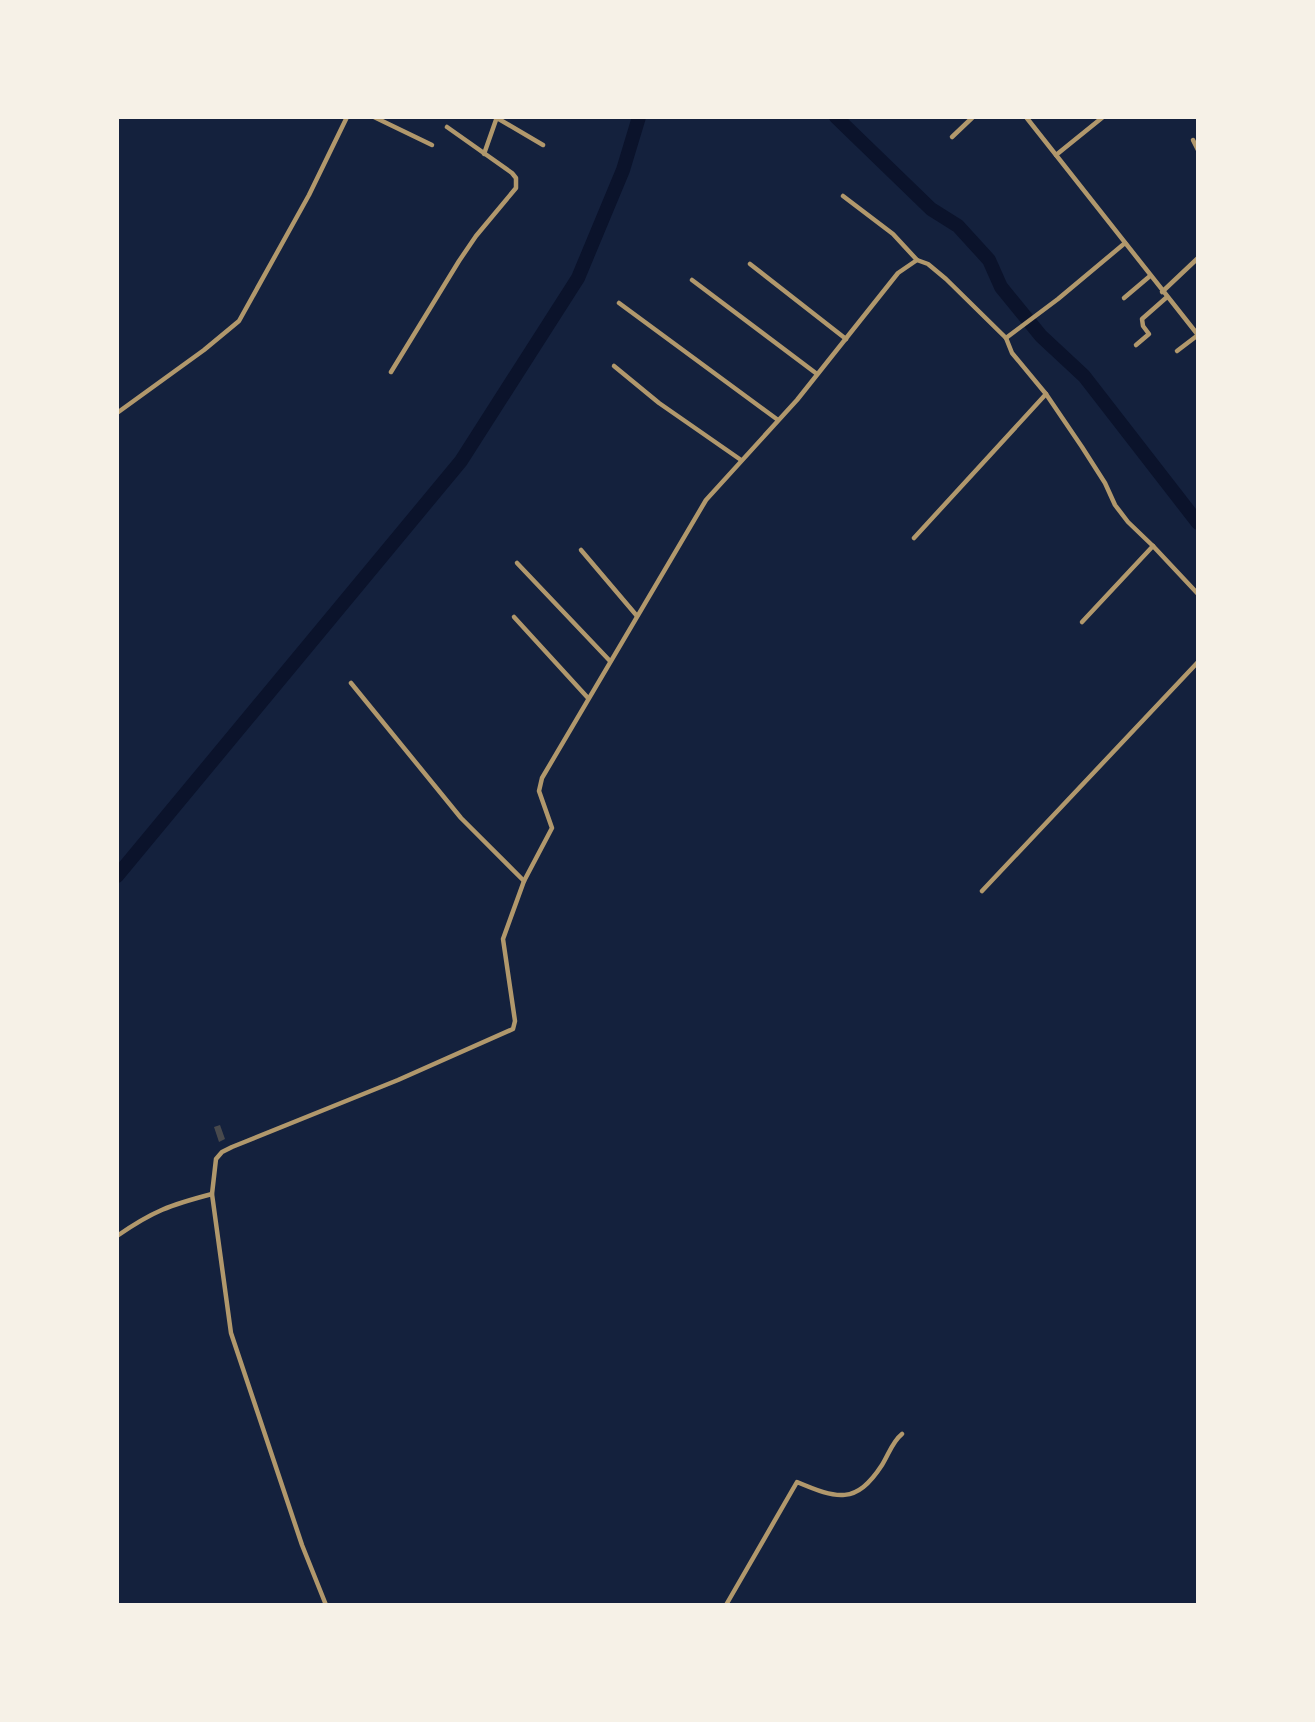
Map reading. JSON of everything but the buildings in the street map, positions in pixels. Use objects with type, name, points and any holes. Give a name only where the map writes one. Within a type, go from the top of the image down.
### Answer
[{"type":"street","points":[[117,413],[239,321],[309,195],[347,117]]},
{"type":"street","points":[[374,117],[432,145]]},
{"type":"street","points":[[952,137],[973,117]]},
{"type":"street","points":[[1026,117],[1198,335],[1177,351]]},
{"type":"street","points":[[1056,155],[1103,117]]},
{"type":"street","points":[[484,154],[497,118],[543,145]]},
{"type":"street","points":[[391,372],[464,253],[516,188],[516,178],[512,173],[447,127]]},
{"type":"street","points":[[1192,140],[1198,150]]},
{"type":"street","points":[[843,195],[893,234],[916,260],[934,269],[1006,338],[1012,353],[1046,394],[1092,461],[1115,505],[1198,594]]},
{"type":"street","points":[[1006,338],[1040,314],[1125,243]]},
{"type":"street","points":[[1162,292],[1198,258]]},
{"type":"street","points":[[326,1605],[302,1545],[231,1333],[212,1194],[216,1159],[222,1152],[398,1080],[513,1029],[515,1021],[503,939],[524,881],[552,828],[539,791],[540,783],[701,507],[817,375],[898,273],[916,260]]},
{"type":"street","points":[[750,264],[846,339]]},
{"type":"street","points":[[1124,298],[1150,276]]},
{"type":"street","points":[[691,280],[817,375]]},
{"type":"street","points":[[1136,345],[1149,334],[1142,319],[1167,297]]},
{"type":"street","points":[[619,303],[778,421]]},
{"type":"street","points":[[614,366],[659,403],[741,460]]},
{"type":"street","points":[[914,538],[1046,394]]},
{"type":"street","points":[[1082,622],[1153,546]]},
{"type":"street","points":[[581,550],[637,615]]},
{"type":"street","points":[[517,563],[610,661]]},
{"type":"street","points":[[514,617],[588,698]]},
{"type":"street","points":[[982,891],[1198,662]]},
{"type":"street","points":[[351,682],[461,818],[524,881]]},
{"type":"street","points":[[117,1236],[149,1214],[169,1205],[212,1194]]},
{"type":"street","points":[[726,1605],[797,1482],[842,1496],[857,1493],[866,1488],[902,1433]]},
{"type":"waterway","points":[[117,876],[461,461],[578,278],[623,170],[639,117]]},
{"type":"waterway","points":[[836,117],[931,209],[958,226],[989,260],[1001,287],[1041,336],[1084,376],[1198,523]]}]
